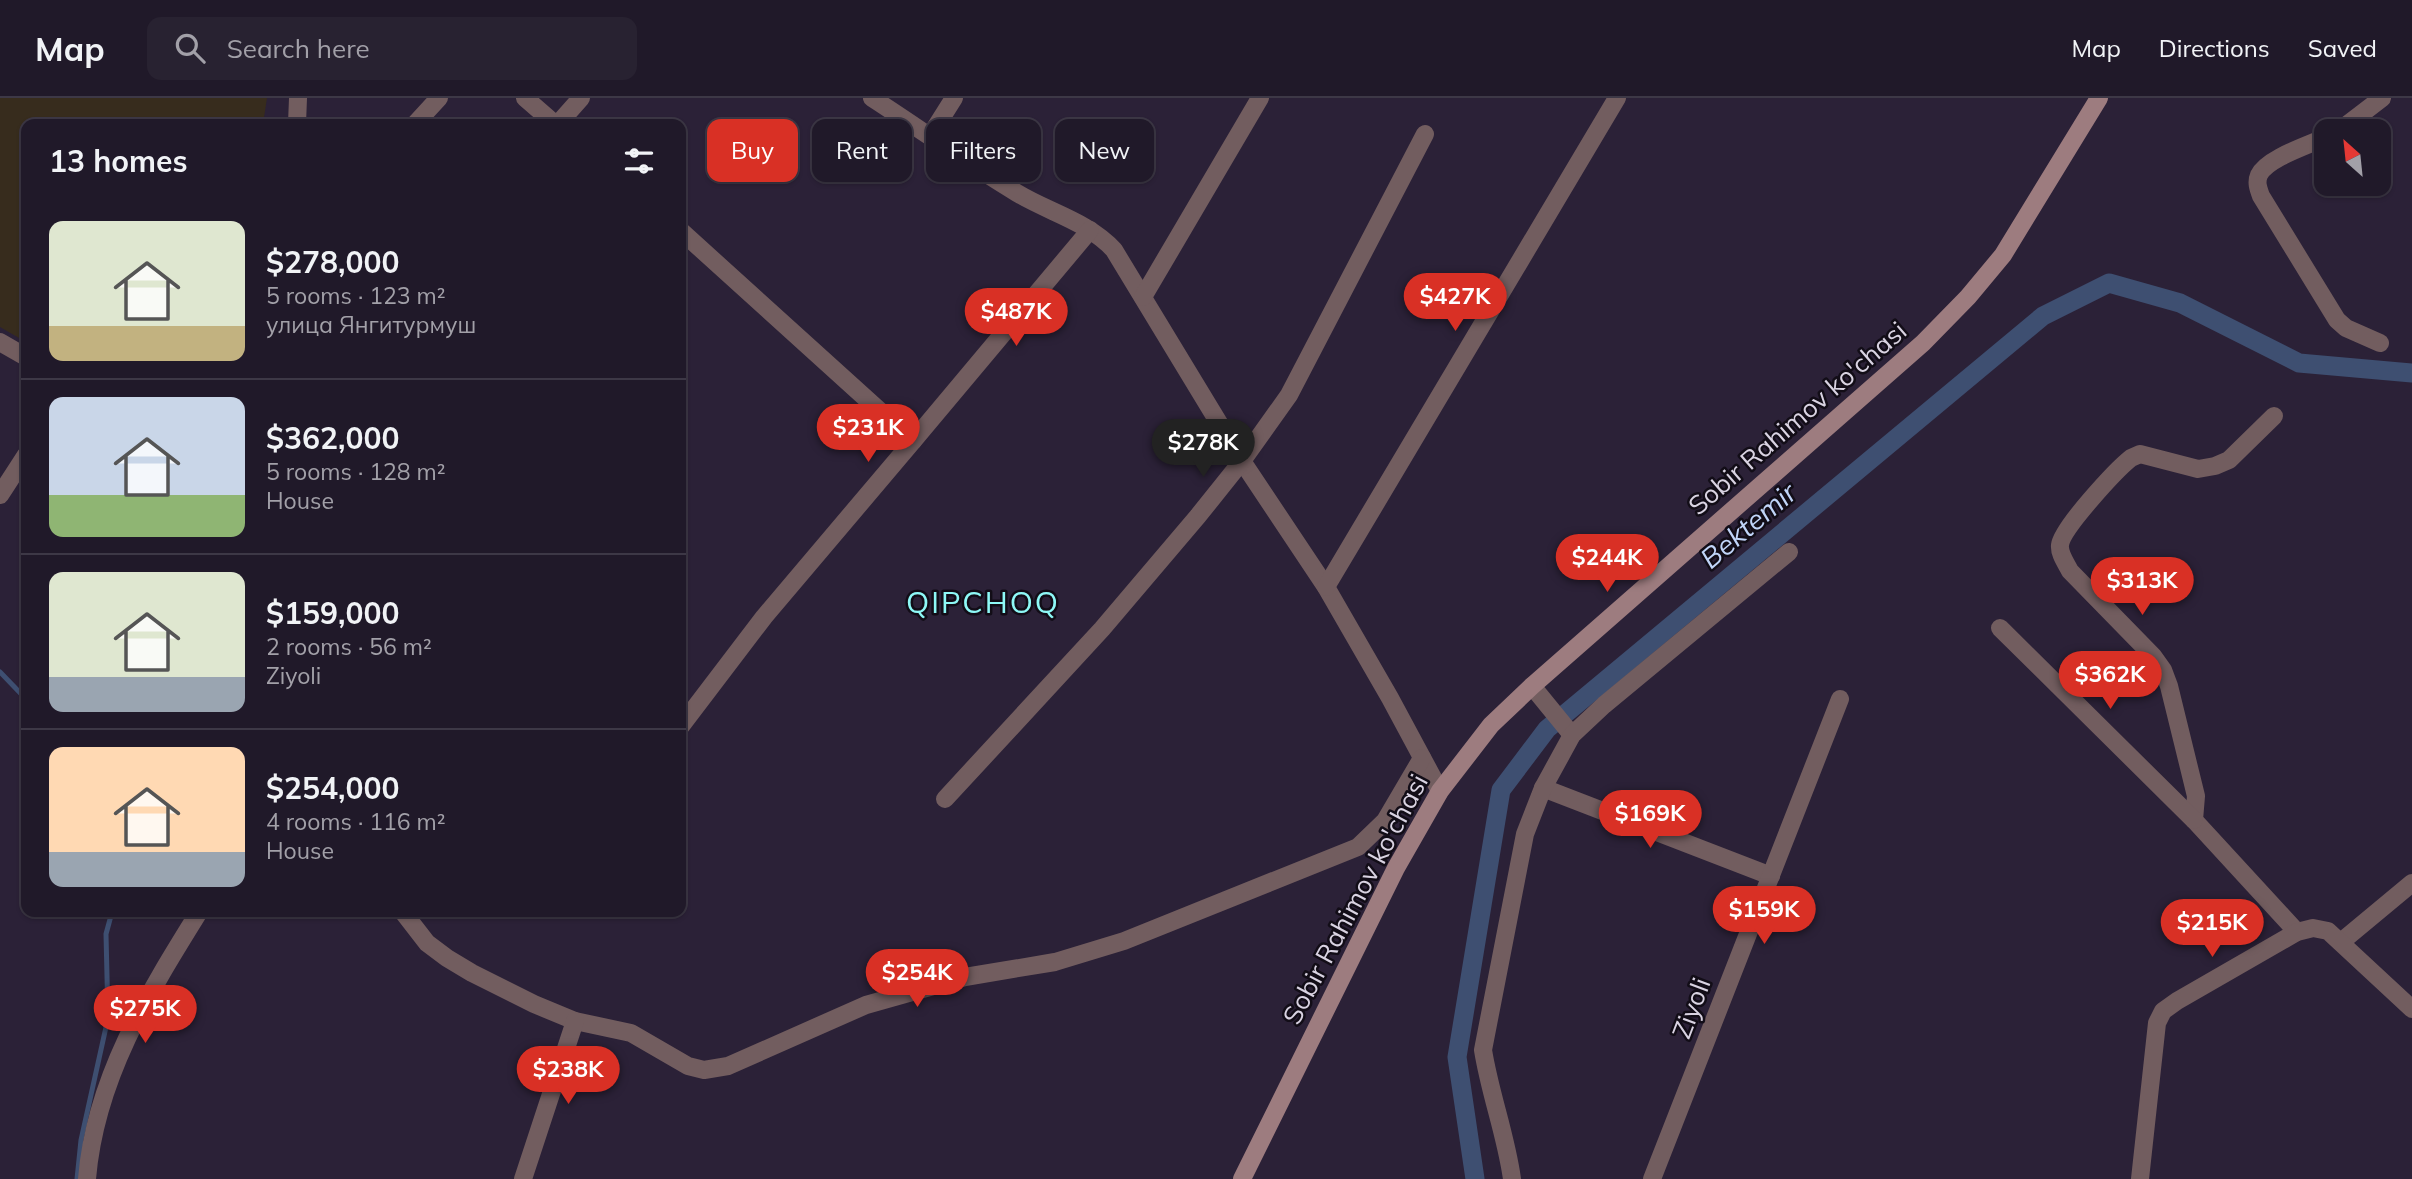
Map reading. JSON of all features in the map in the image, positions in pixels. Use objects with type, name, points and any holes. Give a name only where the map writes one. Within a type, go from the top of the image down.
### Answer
[{"type":"street","points":[[297,119],[299,98]]},
{"type":"street","points":[[420,119],[439,98]]},
{"type":"street","points":[[525,98],[550,119]]},
{"type":"street","points":[[561,119],[581,98]]},
{"type":"street","points":[[872,98],[926,133]]},
{"type":"street","points":[[941,119],[954,98]]},
{"type":"street","points":[[1143,298],[1260,98]]},
{"type":"street","points":[[1326,587],[1617,98]]},
{"type":"street","name":"Sobir Rahimov ko'chasi","points":[[1242,1179],[1396,868],[1440,791],[1492,725],[1532,686],[1913,352],[1961,304],[1993,268],[2013,240],[2099,98]]},
{"type":"street","points":[[2355,119],[2382,98]]},
{"type":"street","points":[[944,799],[1111,618],[1242,461],[1289,395],[1426,134]]},
{"type":"street","points":[[2314,142],[2271,162],[2260,173],[2257,184],[2261,196],[2337,320],[2346,328],[2380,343]]},
{"type":"street","points":[[1001,182],[1090,230],[1114,250],[1242,461],[1326,587],[1440,791]]},
{"type":"street","points":[[686,719],[764,617],[1090,230]]},
{"type":"street","points":[[686,236],[913,440]]},
{"type":"street","points":[[0,342],[21,353]]},
{"type":"street","points":[[2194,820],[2196,796],[2163,670],[2153,656],[2070,570],[2060,545],[2066,530],[2130,458],[2140,454],[2198,469],[2215,466],[2229,460],[2274,416]]},
{"type":"street","points":[[0,495],[21,463]]},
{"type":"street","points":[[1513,1179],[1508,1147],[1489,1086],[1483,1050],[1525,834],[1568,729],[1604,705],[1789,552]]},
{"type":"street","points":[[2000,628],[2194,820],[2297,932]]},
{"type":"street","points":[[1532,686],[1568,729]]},
{"type":"street","name":"Ziyoli","points":[[1652,1179],[1840,699]]},
{"type":"street","points":[[407,917],[427,943],[472,973],[575,1021],[631,1033],[688,1066],[704,1070],[727,1066],[866,1005],[965,977],[1055,962],[1124,941],[1358,846],[1385,821],[1422,758]]},
{"type":"street","points":[[1543,788],[1771,876]]},
{"type":"street","points":[[2341,942],[2412,883]]},
{"type":"street","points":[[87,1179],[94,1124],[112,1069],[150,990],[197,917]]},
{"type":"street","points":[[2140,1179],[2157,1023],[2163,1012],[2177,1001],[2297,932],[2313,928],[2328,931],[2412,1009]]},
{"type":"street","points":[[523,1179],[575,1021]]},
{"type":"shaded area","points":[[0,98],[267,98],[264,119],[21,119],[21,339],[0,327]]},
{"type":"waterway","name":"Bektemir","points":[[1475,1179],[1457,1057],[1501,790],[1547,729],[2043,316],[2109,283],[2180,303],[2299,363],[2412,373]]},
{"type":"waterway","points":[[0,672],[21,694]]},
{"type":"waterway","points":[[77,1179],[81,1140],[108,1018],[106,934],[111,917]]},
{"type":"district","name":"QIPCHOQ","points":[[983,602]]}]
